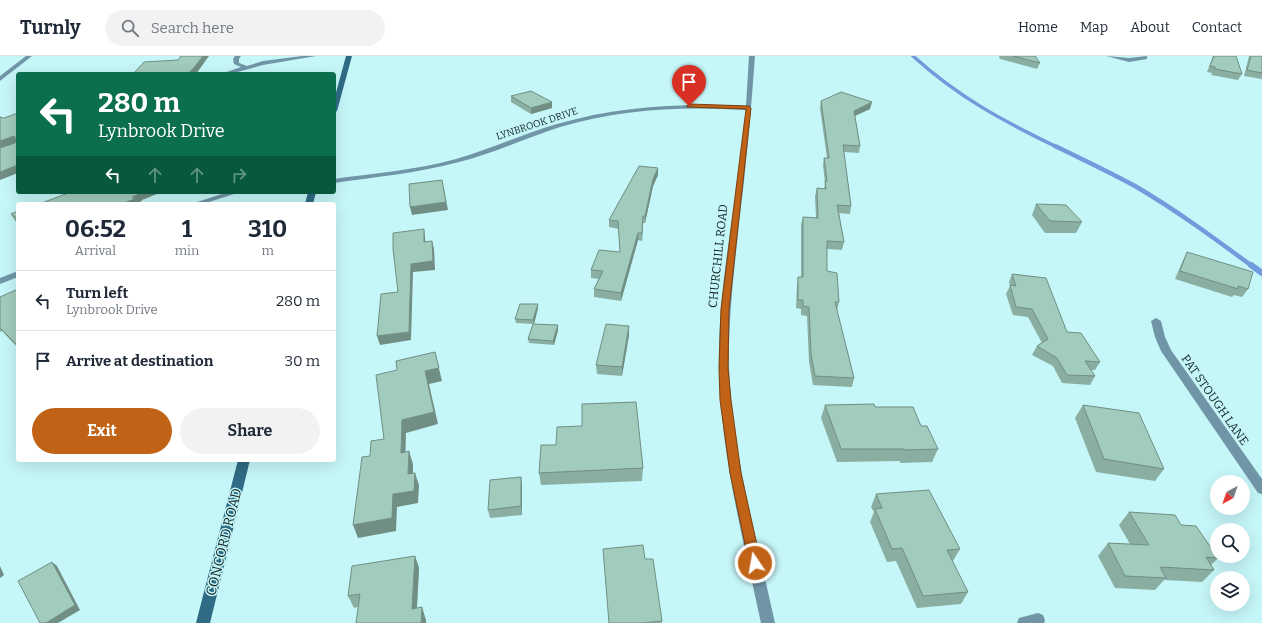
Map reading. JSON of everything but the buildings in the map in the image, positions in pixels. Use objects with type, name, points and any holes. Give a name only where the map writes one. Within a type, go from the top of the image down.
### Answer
[{"type":"main road","points":[[336,104],[349,56]]},
{"type":"main road","name":"CONCORD ROAD","points":[[203,623],[243,462]]},
{"type":"street","points":[[0,79],[29,56]]},
{"type":"street","points":[[238,56],[236,59],[237,64],[245,67]]},
{"type":"street","points":[[230,72],[245,67],[282,59],[313,56]]},
{"type":"street","name":"CHURCHILL ROAD","points":[[752,56],[749,108],[725,309],[724,368],[726,400],[736,473],[768,623]]},
{"type":"street","points":[[1109,56],[1135,60],[1144,59],[1144,56]]},
{"type":"street","name":"LYNBROOK DRIVE","points":[[336,182],[438,165],[461,159],[544,130],[591,117],[623,111],[676,106],[749,108]]},
{"type":"street","points":[[202,202],[229,194]]},
{"type":"street","points":[[0,281],[16,275]]},
{"type":"street","name":"PAT STOUGH LANE","points":[[1156,321],[1160,337],[1166,351],[1262,489]]},
{"type":"waterway","points":[[913,56],[930,71],[964,96],[1018,128],[1057,147]]},
{"type":"waterway","points":[[1057,147],[1150,195],[1195,224],[1252,266]]},
{"type":"waterway","points":[[1251,265],[1262,273]]},
{"type":"route","points":[[689,106],[749,108],[725,309],[724,368],[726,400],[736,473],[755,563]]}]
